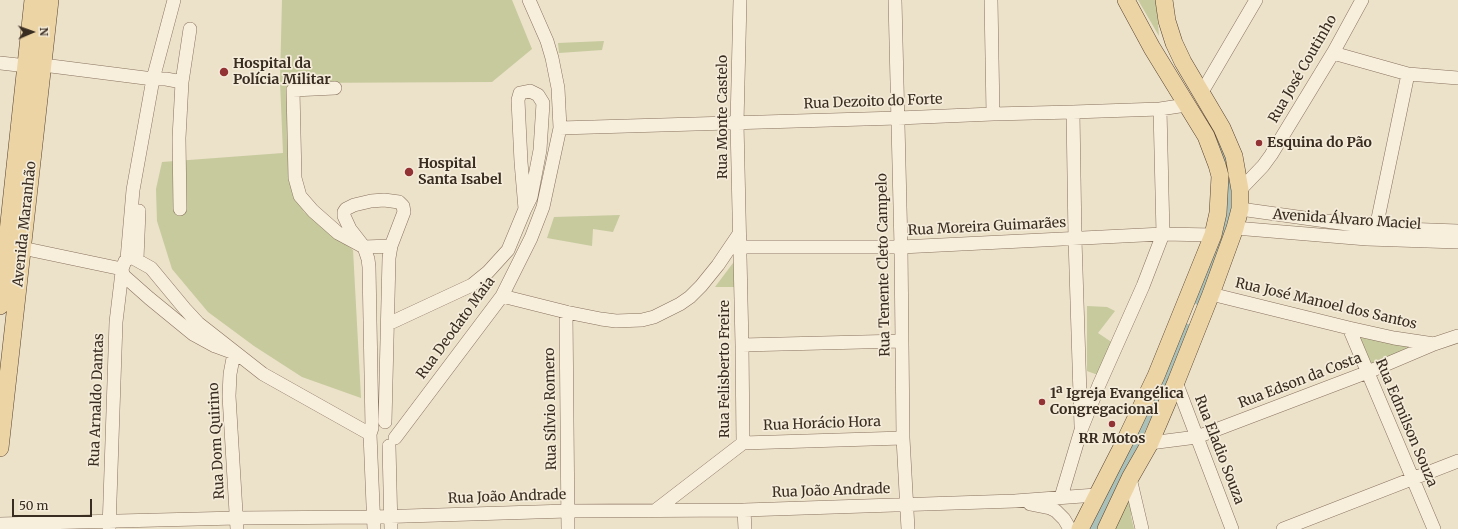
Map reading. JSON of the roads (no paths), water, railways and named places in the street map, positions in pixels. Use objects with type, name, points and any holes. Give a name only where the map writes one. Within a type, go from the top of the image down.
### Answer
[{"type":"main road","name":"Avenida Maranhão","points":[[33,0],[35,65]]},
{"type":"main road","name":"Avenida Maranhão","points":[[0,306],[35,65],[50,0]]},
{"type":"main road","points":[[1080,529],[1156,376],[1213,235],[1218,214],[1220,189],[1217,165],[1206,136],[1152,48],[1126,0]]},
{"type":"main road","points":[[1106,529],[1130,478],[1150,443],[1176,382],[1211,294],[1235,228],[1240,208],[1240,190],[1237,168],[1229,142],[1202,92],[1183,62],[1174,43],[1167,21],[1164,0]]},
{"type":"main road","name":"Avenida Maranhão","points":[[0,443],[10,242]]},
{"type":"main road","points":[[1184,307],[1202,316]]},
{"type":"street","name":"Rua Arnaldo Dantas","points":[[109,525],[116,322],[129,266],[132,190],[153,80],[174,0]]},
{"type":"street","name":"Rua Deodato Maia","points":[[392,442],[502,296],[531,238],[543,207],[560,128],[558,88],[552,58],[538,18],[529,0]]},
{"type":"street","name":"Rua Monte Castelo","points":[[739,234],[738,123],[740,0]]},
{"type":"street","name":"Rua Tenente Cleto Campelo","points":[[895,0],[901,247],[903,438],[908,529]]},
{"type":"street","points":[[991,0],[993,114]]},
{"type":"street","points":[[1202,92],[1256,0]]},
{"type":"street","name":"Rua José Coutinho","points":[[1240,190],[1263,166],[1271,155],[1333,53],[1362,0]]},
{"type":"street","points":[[180,209],[179,138],[182,82],[190,29]]},
{"type":"street","points":[[1333,53],[1408,74],[1458,78]]},
{"type":"street","points":[[0,63],[35,65],[153,80],[166,79],[182,82]]},
{"type":"street","points":[[1376,228],[1408,74]]},
{"type":"street","points":[[336,88],[293,90],[295,178],[300,196],[313,211],[338,232],[364,247],[391,246]]},
{"type":"street","points":[[388,324],[472,286],[488,272],[508,250],[531,197],[540,150],[543,103],[538,95],[530,91],[520,93],[518,100],[525,209]]},
{"type":"street","name":"Rua Dezoito do Forte","points":[[560,128],[1160,109],[1186,105]]},
{"type":"street","points":[[1061,497],[1081,430],[1099,385],[1143,286],[1163,234],[1160,109]]},
{"type":"street","points":[[1073,112],[1078,376],[1081,430]]},
{"type":"street","points":[[374,523],[371,434],[369,267],[364,247],[350,229],[344,216],[345,211],[354,205],[384,200],[399,202],[404,210],[402,222],[391,246],[388,272],[388,324],[384,422]]},
{"type":"street","name":"Avenida Álvaro Maciel","points":[[1240,208],[1376,228],[1458,231]]},
{"type":"street","name":"Avenida Álvaro Maciel","points":[[1235,228],[1367,239],[1458,242]]},
{"type":"street","points":[[502,296],[566,312],[616,321],[637,321],[654,317],[680,304],[690,297],[714,270],[739,234]]},
{"type":"street","name":"Rua Felisberto Freire","points":[[656,510],[743,443],[739,234]]},
{"type":"street","name":"Rua Moreira Guimarães","points":[[740,247],[901,247],[1163,234],[1213,235]]},
{"type":"street","points":[[10,242],[129,266],[156,273],[198,324],[263,374],[371,434],[374,444],[381,448],[392,442]]},
{"type":"street","points":[[129,266],[149,298],[193,334],[215,346],[234,352]]},
{"type":"street","name":"Rua José Manoel dos Santos","points":[[1211,294],[1349,328],[1394,338],[1434,344]]},
{"type":"street","name":"Rua Sílvio Romero","points":[[566,312],[568,529]]},
{"type":"street","name":"Rua Edmilson Souza","points":[[1349,328],[1434,529]]},
{"type":"street","name":"Rua Edson da Costa","points":[[1150,443],[1197,437],[1368,372],[1434,344],[1458,336]]},
{"type":"street","points":[[742,345],[902,341]]},
{"type":"street","name":"Rua Dom Quirino","points":[[234,352],[230,374],[229,396],[237,523]]},
{"type":"street","points":[[1078,376],[1099,385]]},
{"type":"street","name":"Rua Eladio Souza","points":[[1176,382],[1232,529]]},
{"type":"street","points":[[371,434],[377,424],[384,422],[388,423],[394,428],[392,442],[391,523]]},
{"type":"street","name":"Rua Horácio Hora","points":[[743,443],[903,438]]},
{"type":"street","points":[[1283,529],[1458,461]]},
{"type":"street","points":[[1130,478],[1142,529]]},
{"type":"street","name":"Rua João Andrade","points":[[0,524],[109,525],[391,523],[568,511],[744,510],[1015,501],[1096,495]]},
{"type":"street","name":"Rua João Andrade","points":[[1015,501],[1042,506],[1056,511],[1064,519],[1070,529]]},
{"type":"street","points":[[744,510],[745,529]]},
{"type":"waterway","points":[[1198,299],[1232,211],[1230,180],[1224,159],[1216,144]]},
{"type":"waterway","points":[[1162,382],[1186,329]]},
{"type":"waterway","points":[[1093,529],[1154,399]]},
{"type":"place","name":"Hospital da Polícia Militar","points":[[224,72]]},
{"type":"place","name":"Esquina do Pão","points":[[1259,143]]},
{"type":"place","name":"Hospital Santa Isabel","points":[[409,172]]},
{"type":"place","name":"1ª Igreja Evangélica Congregacional","points":[[1042,402]]},
{"type":"place","name":"RR Motos","points":[[1112,424]]}]
